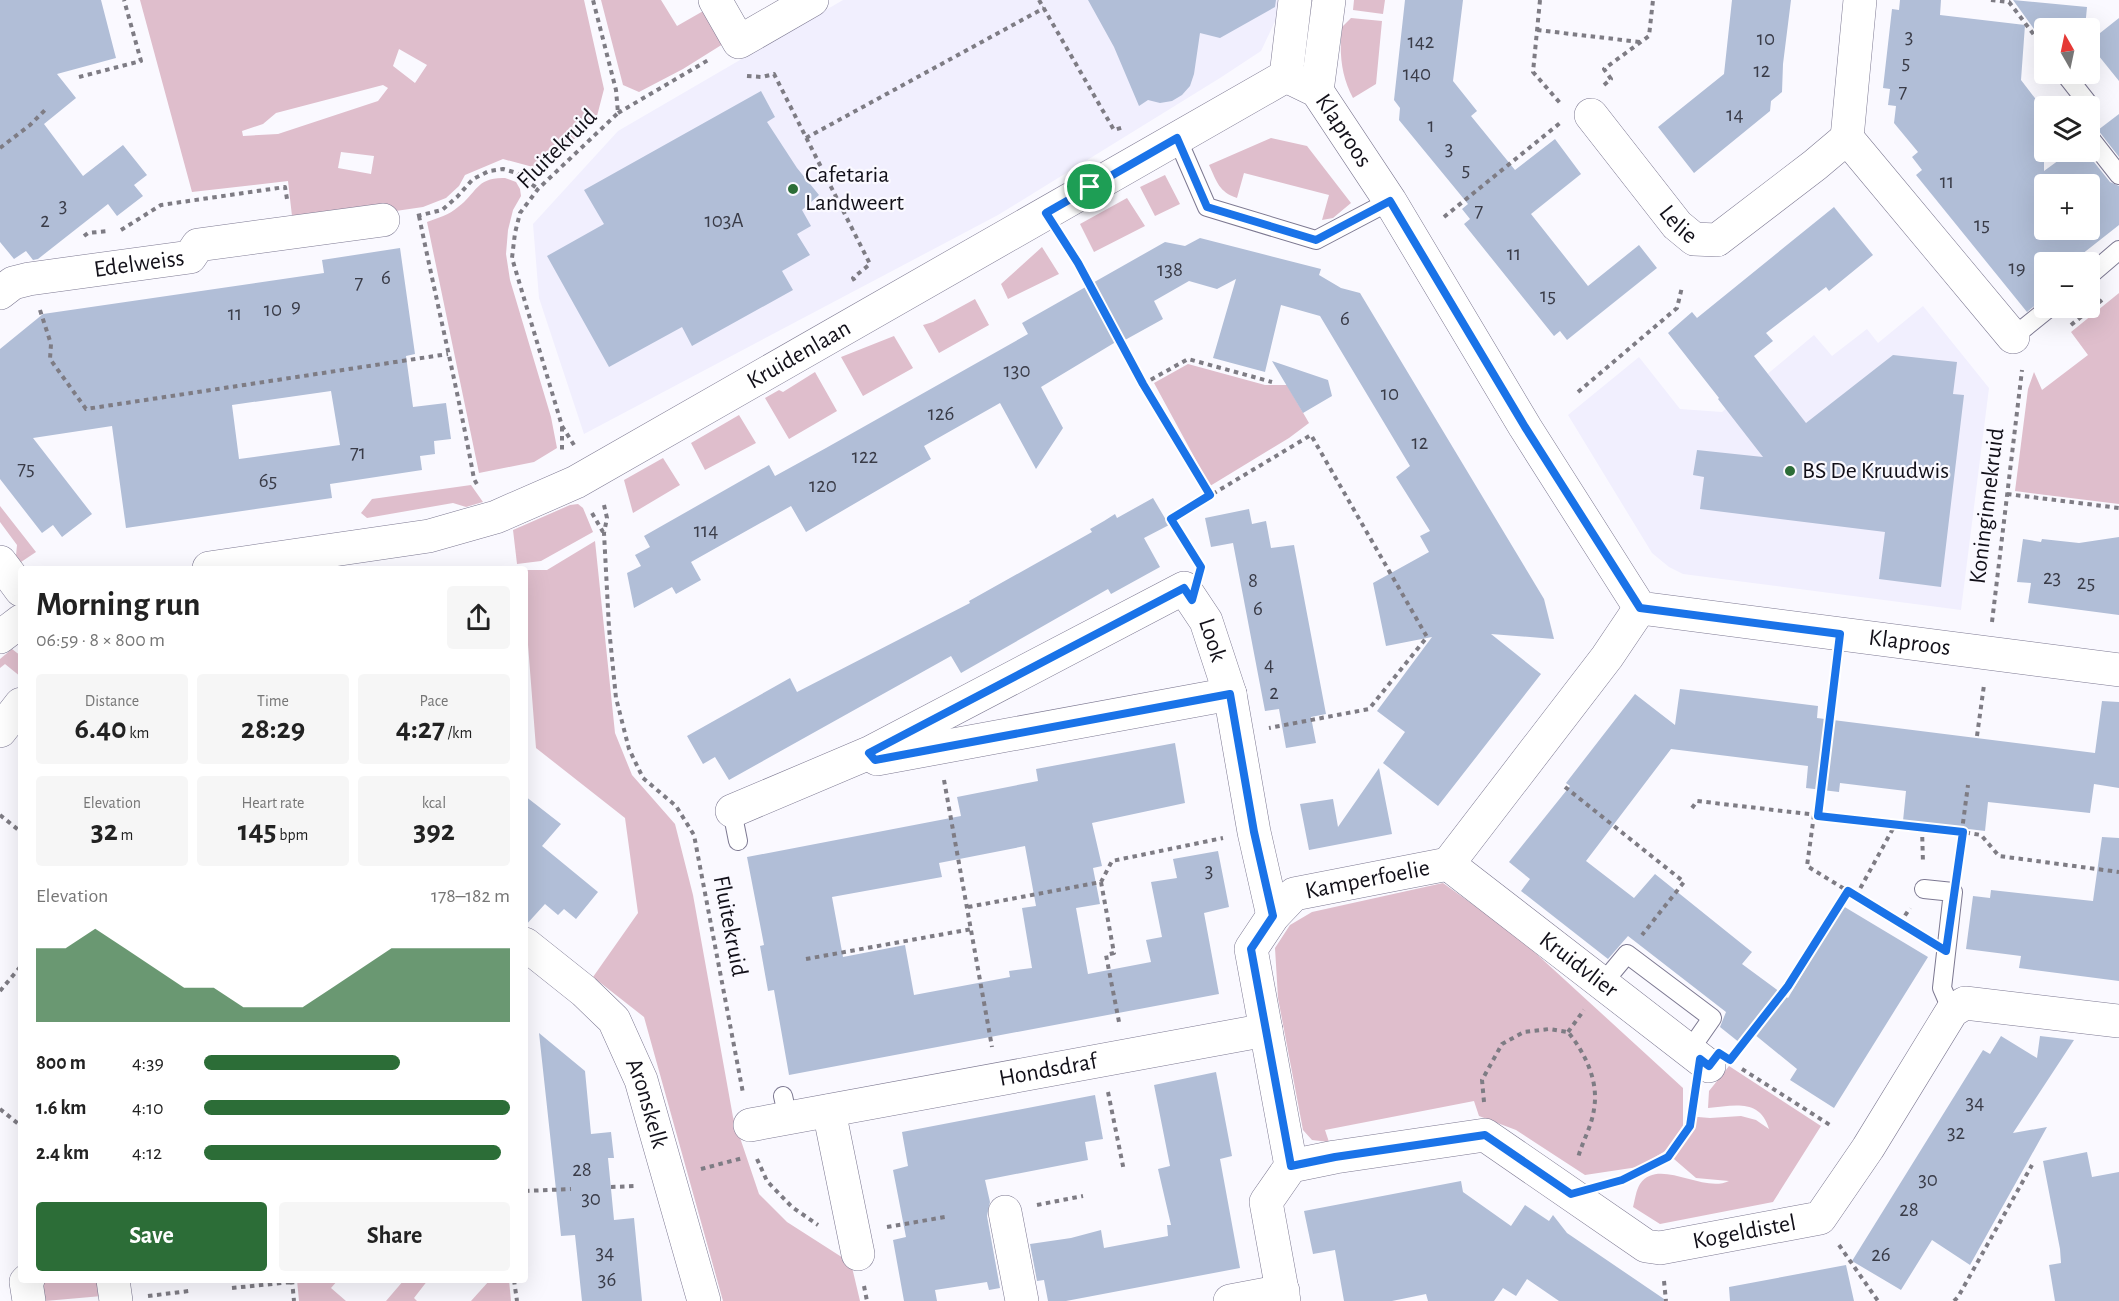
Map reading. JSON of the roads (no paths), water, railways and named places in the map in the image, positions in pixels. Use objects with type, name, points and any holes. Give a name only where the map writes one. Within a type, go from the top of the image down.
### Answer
[{"type":"street","points":[[715,0],[735,44],[812,0]]},
{"type":"street","points":[[1286,76],[1294,0]]},
{"type":"street","points":[[1317,91],[1329,0]]},
{"type":"street","points":[[1860,0],[1846,138],[2018,351]]},
{"type":"street","name":"Klaproos","points":[[1286,76],[1317,91],[1390,201],[1525,427],[1640,608],[2119,670]]},
{"type":"street","name":"Kruidenlaan","points":[[240,566],[332,560],[429,536],[496,518],[591,475],[1286,76]]},
{"type":"street","name":"Lelie","points":[[1577,110],[1677,225],[1694,239],[1718,240],[1846,138]]},
{"type":"street","name":"Edelweiss","points":[[0,293],[13,283],[29,279],[190,258],[198,245],[383,220]]},
{"type":"street","points":[[0,562],[18,586]]},
{"type":"street","name":"Look","points":[[735,826],[1184,588],[1206,621],[1230,694],[1254,832],[1273,916]]},
{"type":"street","name":"Kamperfoelie","points":[[1291,1166],[1251,949],[1273,916],[1294,894],[1448,864],[1607,657],[1640,608]]},
{"type":"street","points":[[0,637],[18,623]]},
{"type":"street","name":"Look","points":[[869,753],[875,760],[1230,694]]},
{"type":"street","points":[[0,731],[18,708]]},
{"type":"street","name":"Kruidvlier","points":[[1448,864],[1602,984],[1707,1059]]},
{"type":"street","name":"Aronskelk","points":[[528,946],[584,991],[614,1020],[641,1080],[655,1182],[704,1301]]},
{"type":"street","points":[[1952,1011],[1965,1004],[2119,1021]]},
{"type":"street","name":"Kogeldistel","points":[[1291,1166],[1335,1157],[1485,1135],[1646,1246],[1660,1248],[1820,1218],[1868,1148],[1952,1011]]},
{"type":"street","name":"Hondsdraf","points":[[752,1140],[786,1107],[829,1111],[1266,1030]]},
{"type":"street","points":[[829,1111],[856,1244]]},
{"type":"street","points":[[1230,1301],[1284,1296],[1266,1202],[1291,1166]]},
{"type":"street","points":[[1005,1212],[1022,1301]]},
{"type":"street","points":[[26,1283],[29,1301]]},
{"type":"street","points":[[113,1283],[116,1301]]},
{"type":"lane","points":[[2072,84],[2082,96]]},
{"type":"lane","points":[[1167,143],[1207,207],[1316,240],[1390,201]]},
{"type":"lane","points":[[2100,151],[2119,175]]},
{"type":"lane","points":[[2100,266],[2119,250]]},
{"type":"lane","points":[[2018,351],[2042,318]]},
{"type":"lane","points":[[1924,889],[1953,892],[1942,988],[1952,1011]]},
{"type":"lane","points":[[1602,984],[1627,954],[1712,1018],[1707,1059]]},
{"type":"place","name":"Cafetaria Landweert","points":[[793,189]]},
{"type":"place","name":"BS De Kruudwis","points":[[1790,471]]}]
